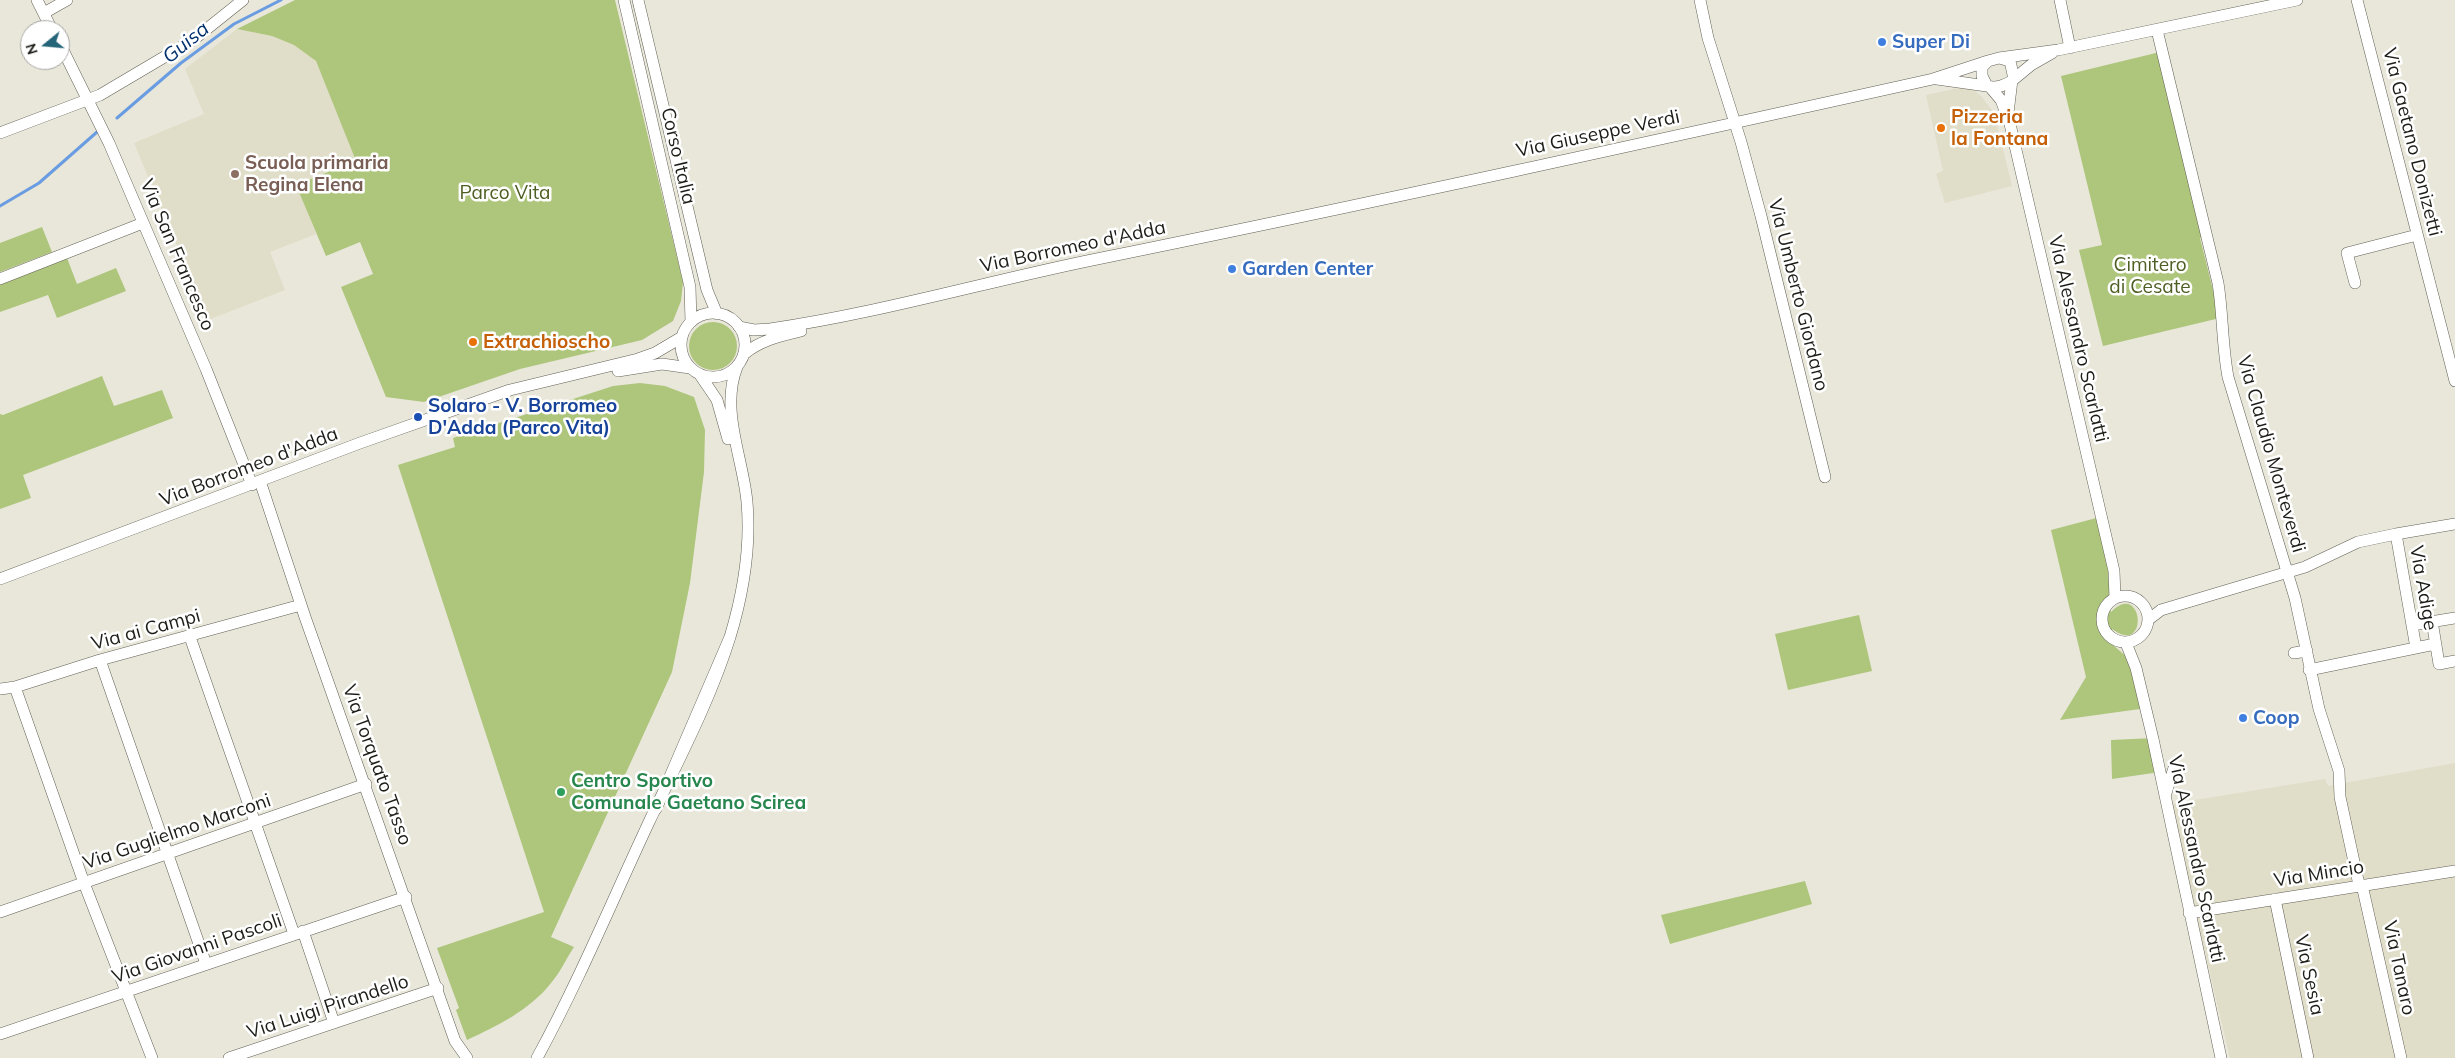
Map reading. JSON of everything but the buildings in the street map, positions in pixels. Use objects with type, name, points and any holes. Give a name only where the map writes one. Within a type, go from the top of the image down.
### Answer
[{"type":"street","points":[[37,0],[47,20]]},
{"type":"street","points":[[44,14],[66,0]]},
{"type":"street","points":[[0,132],[90,101],[193,40],[242,0]]},
{"type":"street","name":"Corso Italia","points":[[624,0],[691,288],[691,322]]},
{"type":"street","name":"Corso Italia","points":[[638,0],[707,290],[717,314]]},
{"type":"street","name":"Via Umberto Giordano","points":[[1700,0],[1734,123],[1742,142],[1825,477]]},
{"type":"street","points":[[2060,0],[2064,49]]},
{"type":"street","name":"Via Giuseppe Verdi","points":[[1270,224],[1933,79],[1994,59],[2064,49],[2297,0]]},
{"type":"street","name":"Via Gaetano Donizetti","points":[[2357,0],[2455,381]]},
{"type":"street","name":"Via Claudio Monteverdi","points":[[2157,30],[2218,282],[2222,305],[2222,344],[2228,377],[2287,573],[2322,722],[2339,771],[2340,797],[2360,885]]},
{"type":"street","name":"Via Giuseppe Verdi","points":[[2013,80],[2031,65],[2064,49]]},
{"type":"street","points":[[1994,59],[2010,61],[2013,80],[2002,86],[1988,87],[1982,76],[1982,67],[1994,59]]},
{"type":"street","name":"Via San Francesco","points":[[70,63],[90,101],[256,483]]},
{"type":"street","name":"Via Giuseppe Verdi","points":[[1933,79],[1988,87]]},
{"type":"street","name":"Via Alessandro Scarlatti","points":[[2008,115],[2013,80]]},
{"type":"street","name":"Via Alessandro Scarlatti","points":[[1988,87],[2001,100],[2008,115],[2114,571],[2115,598]]},
{"type":"street","points":[[0,279],[143,222]]},
{"type":"street","name":"Via Borromeo d'Adda","points":[[739,327],[754,330],[770,329],[884,307],[1056,268],[1270,224]]},
{"type":"street","points":[[2355,284],[2347,253],[2418,235]]},
{"type":"street","name":"Via Borromeo d'Adda","points":[[744,354],[755,345],[768,340],[884,307]]},
{"type":"street","points":[[539,1058],[570,996],[708,697],[730,637],[742,590],[747,545],[747,499],[730,405],[730,391],[737,367],[744,354],[744,342],[739,327],[733,321],[717,314],[700,316],[691,322],[682,337],[682,355],[690,368],[700,375],[712,390],[722,412],[741,495],[747,545]]},
{"type":"street","name":"Via Borromeo d'Adda","points":[[0,579],[510,390],[638,359],[655,353],[682,337]]},
{"type":"street","name":"Via Borromeo d'Adda","points":[[510,390],[654,364],[690,368]]},
{"type":"street","points":[[700,375],[720,377],[737,367]]},
{"type":"street","name":"Via Torquato Tasso","points":[[256,483],[366,784],[456,1041],[467,1058]]},
{"type":"street","name":"Via Adige","points":[[2416,648],[2396,534],[2455,524]]},
{"type":"street","points":[[2144,606],[2148,620],[2147,628],[2138,639],[2126,642],[2109,636],[2101,622],[2103,610],[2115,598],[2134,597],[2144,606],[2161,610],[2204,601],[2323,560],[2358,542],[2396,534]]},
{"type":"street","name":"Via Alessandro Scarlatti","points":[[2114,571],[2126,596]]},
{"type":"street","name":"Via ai Campi","points":[[0,689],[15,687],[100,660],[190,637],[301,605]]},
{"type":"street","points":[[2148,620],[2161,610]]},
{"type":"street","points":[[2412,625],[2455,618]]},
{"type":"street","points":[[2432,621],[2439,664],[2455,661]]},
{"type":"street","points":[[190,637],[255,823],[334,1023]]},
{"type":"street","name":"Via Alessandro Scarlatti","points":[[2136,668],[2138,639]]},
{"type":"street","name":"Via Alessandro Scarlatti","points":[[2126,642],[2136,668],[2221,1058]]},
{"type":"street","points":[[2310,670],[2435,644]]},
{"type":"street","points":[[2294,653],[2306,651]]},
{"type":"street","points":[[100,660],[206,964]]},
{"type":"street","points":[[15,687],[84,883],[152,1058]]},
{"type":"street","points":[[2165,798],[2174,768]]},
{"type":"street","name":"Via Guglielmo Marconi","points":[[0,912],[366,784]]},
{"type":"street","name":"Via Mincio","points":[[2189,913],[2455,871]]},
{"type":"street","name":"Via Tanaro","points":[[2360,885],[2400,1058]]},
{"type":"street","name":"Via Giovanni Pascoli","points":[[0,1034],[406,897]]},
{"type":"street","name":"Via Sesia","points":[[2275,899],[2308,1058]]},
{"type":"street","name":"Via Luigi Pirandello","points":[[229,1058],[438,988]]},
{"type":"shaded area","name":"Scuola primaria Regina Elena","points":[[237,29],[272,36],[294,45],[316,61],[356,161],[297,185],[316,234],[270,252],[285,290],[208,320],[134,143],[204,114],[185,69]]},
{"type":"shaded area","points":[[1959,88],[1972,89],[1982,97],[1994,113],[2012,186],[1945,203],[1936,174],[1943,171],[1926,95]]},
{"type":"shaded area","points":[[2455,763],[2455,1058],[2230,1058],[2170,804],[2325,779],[2328,786]]},
{"type":"green space","name":"Parco Vita","points":[[295,0],[615,0],[683,282],[681,301],[673,321],[642,340],[520,369],[424,402],[386,397],[341,287],[373,274],[360,242],[326,256],[296,185],[356,161],[316,61],[294,45],[272,36],[237,29]]},
{"type":"green space","name":"Cimitero di Cesate","points":[[2160,52],[2204,237],[2200,238],[2220,318],[2103,346],[2079,250],[2102,245],[2061,76]]},
{"type":"green space","points":[[42,227],[52,252],[0,272],[0,243]]},
{"type":"green space","points":[[67,258],[77,284],[116,268],[126,291],[57,318],[48,295],[0,312],[0,284]]},
{"type":"green space","points":[[708,322],[718,322],[727,326],[733,332],[736,337],[736,355],[727,366],[718,370],[708,370],[699,366],[693,360],[689,351],[689,341],[693,332],[699,326]]},
{"type":"green space","points":[[102,376],[114,406],[162,390],[173,418],[23,475],[31,498],[0,509],[0,414],[3,415]]},
{"type":"green space","name":"Centro Sportivo Comunale Gaetano Scirea","points":[[640,383],[665,386],[694,397],[705,430],[704,472],[690,583],[672,672],[551,937],[574,947],[543,993],[501,1023],[467,1040],[456,1010],[459,1008],[437,948],[544,912],[398,465],[455,447],[453,438],[613,386]]},
{"type":"green space","points":[[2104,516],[2111,612],[2122,604],[2130,605],[2135,610],[2138,619],[2137,627],[2132,634],[2124,635],[2112,629],[2113,645],[2128,658],[2140,709],[2060,720],[2086,677],[2051,530]]},
{"type":"green space","points":[[1859,615],[1872,671],[1788,690],[1775,634]]},
{"type":"green space","points":[[2155,738],[2160,772],[2112,779],[2111,740]]},
{"type":"green space","points":[[1805,881],[1812,904],[1670,944],[1661,915]]},
{"type":"waterway","name":"Guisa","points":[[117,118],[181,63],[234,24],[281,0]]},
{"type":"waterway","name":"Guisa","points":[[0,206],[39,183],[97,132]]},
{"type":"place","name":"Super Di","points":[[1882,42]]},
{"type":"place","name":"Pizzeria la Fontana","points":[[1941,128]]},
{"type":"place","name":"Scuola primaria Regina Elena","points":[[235,174]]},
{"type":"place","name":"Garden Center","points":[[1232,269]]},
{"type":"place","name":"Extrachioscho","points":[[473,342]]},
{"type":"place","name":"Solaro - V. Borromeo D'Adda (Parco Vita)","points":[[418,417]]},
{"type":"place","name":"Coop","points":[[2243,718]]},
{"type":"place","name":"Centro Sportivo Comunale Gaetano Scirea","points":[[561,792]]}]
